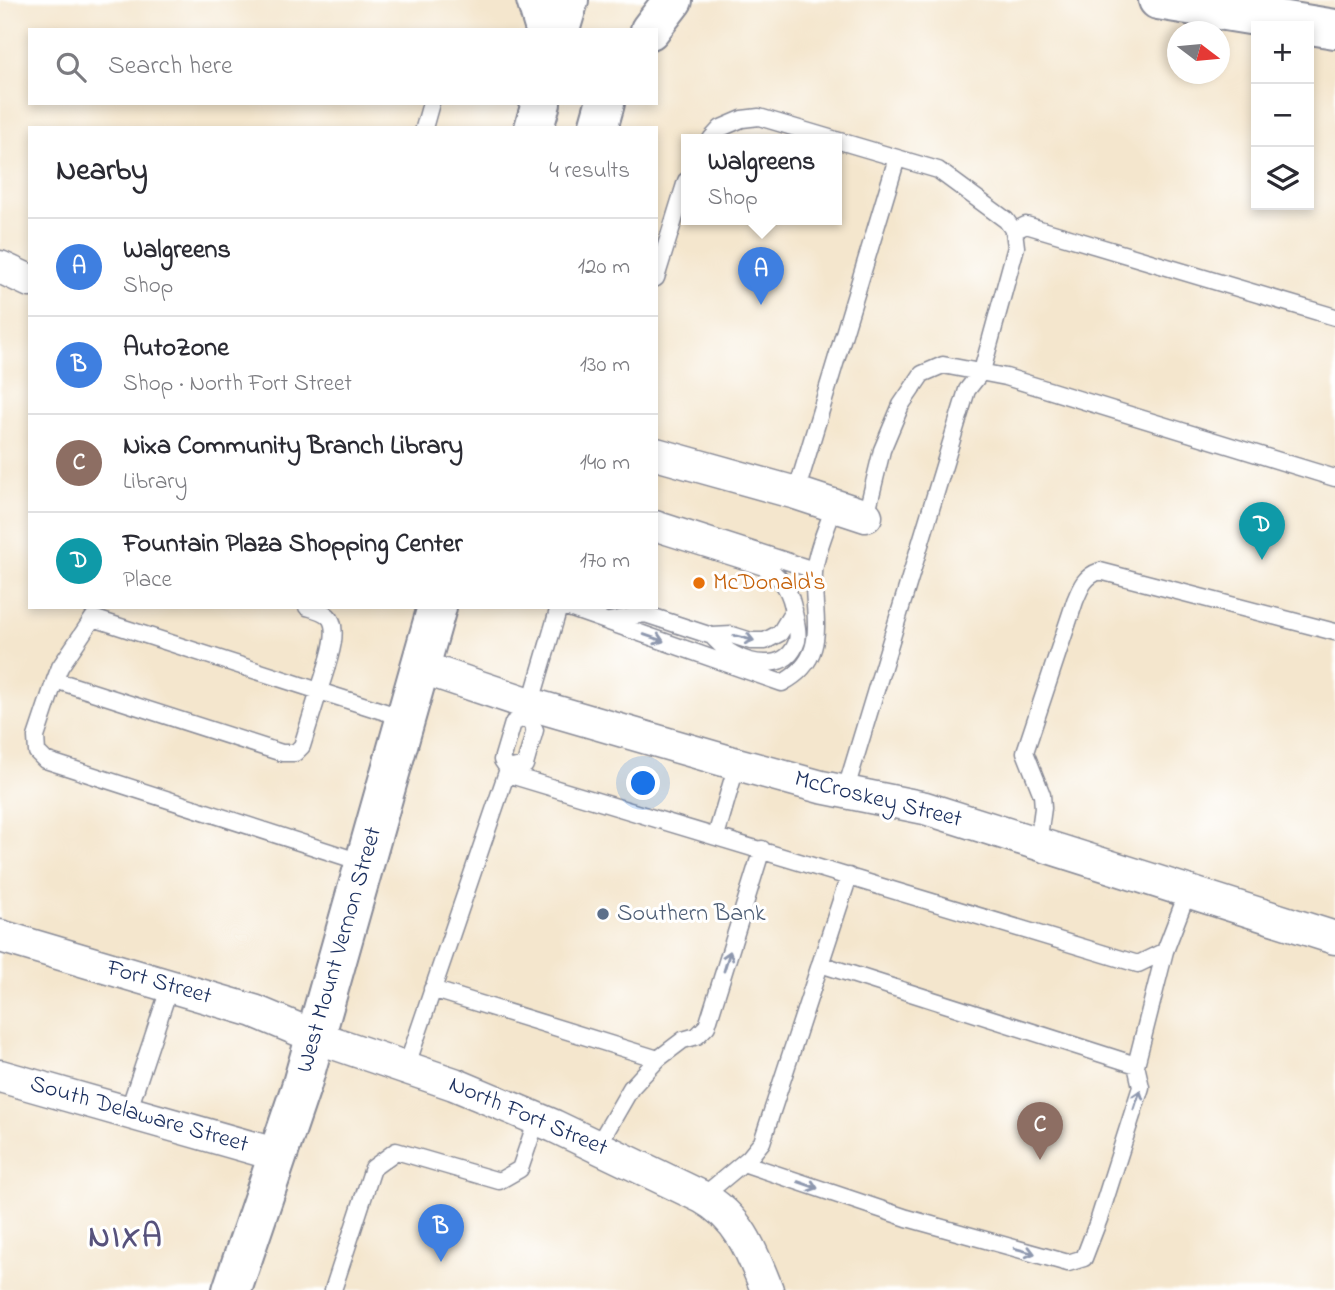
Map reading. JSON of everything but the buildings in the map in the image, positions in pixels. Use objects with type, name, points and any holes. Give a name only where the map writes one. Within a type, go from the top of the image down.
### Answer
[{"type":"main road","points":[[536,0],[544,28]]},
{"type":"main road","points":[[561,28],[569,0]]},
{"type":"main road","points":[[628,28],[637,0]]},
{"type":"main road","points":[[652,28],[673,0]]},
{"type":"main road","points":[[1158,0],[1335,29]]},
{"type":"main road","points":[[535,126],[540,105]]},
{"type":"main road","points":[[599,126],[604,105]]},
{"type":"main road","name":"West Mount Vernon Street","points":[[234,1290],[316,1037],[435,609]]},
{"type":"street","points":[[0,267],[28,279]]},
{"type":"street","points":[[658,455],[796,493],[866,516]]},
{"type":"street","name":"McCroskey Street","points":[[420,667],[529,710],[845,792],[925,808],[1335,937]]},
{"type":"street","name":"Fort Street","points":[[0,936],[254,1011],[316,1037]]},
{"type":"street","name":"North Fort Street","points":[[316,1037],[454,1084],[537,1119],[702,1198],[730,1218],[747,1240],[767,1290]]},
{"type":"street","name":"South Delaware Street","points":[[0,1076],[278,1155]]},
{"type":"lane","points":[[425,126],[430,105]]},
{"type":"lane","points":[[715,134],[742,119],[759,117],[817,134]]},
{"type":"lane","points":[[842,141],[938,170],[1006,220],[1014,232],[1016,247],[982,371],[967,390],[845,792]]},
{"type":"lane","points":[[796,493],[897,158]]},
{"type":"lane","points":[[658,272],[681,197]]},
{"type":"lane","points":[[1014,232],[1026,225],[1335,317]]},
{"type":"lane","points":[[866,516],[882,450],[901,405],[922,374],[943,365],[982,371],[1335,478]]},
{"type":"lane","points":[[572,609],[782,683],[797,675],[811,654],[817,634],[814,570],[835,505]]},
{"type":"lane","points":[[658,520],[814,570]]},
{"type":"lane","points":[[658,534],[767,568],[780,577],[789,591],[798,638],[790,656],[771,664],[750,661],[730,653],[712,636]]},
{"type":"lane","points":[[1038,844],[1042,795],[1025,752],[1075,601],[1082,583],[1090,575],[1100,571],[1335,632]]},
{"type":"lane","points":[[55,680],[282,753],[295,753],[302,746],[335,634],[334,623],[327,614],[313,609]]},
{"type":"lane","points":[[508,772],[525,765],[535,730],[529,710],[558,609]]},
{"type":"lane","points":[[607,621],[645,614],[712,636],[732,635],[751,641],[765,641],[780,633],[794,610]]},
{"type":"lane","points":[[365,863],[45,760],[37,752],[36,737],[60,667],[96,612],[319,691],[404,718]]},
{"type":"lane","points":[[406,1068],[508,772],[502,760],[513,723],[529,710]]},
{"type":"lane","points":[[716,836],[737,764]]},
{"type":"lane","points":[[508,772],[1138,964],[1165,951]]},
{"type":"lane","points":[[597,1147],[631,1088],[658,1059],[682,1040],[697,1036],[707,1026],[762,849]]},
{"type":"lane","points":[[702,1198],[743,1163],[762,1142],[849,876]]},
{"type":"lane","points":[[743,1163],[907,1219],[1068,1263],[1084,1258],[1141,1087],[1136,1065],[1165,951],[1188,891]]},
{"type":"lane","points":[[820,964],[1136,1065]]},
{"type":"lane","points":[[128,1112],[170,986]]},
{"type":"lane","points":[[432,989],[658,1059]]},
{"type":"lane","points":[[333,1290],[373,1168],[396,1151],[499,1181],[520,1169],[537,1119]]},
{"type":"place","name":"Walgreens","points":[[761,305]]},
{"type":"place","name":"Fountain Plaza Shopping Center","points":[[1262,560]]},
{"type":"place","name":"McDonald's","points":[[699,583]]},
{"type":"place","name":"Southern Bank","points":[[603,914]]},
{"type":"place","name":"Nixa Community Branch Library","points":[[1040,1160]]},
{"type":"place","name":"AutoZone","points":[[441,1262]]},
{"type":"district","name":"NIXA","points":[[126,1238]]}]
